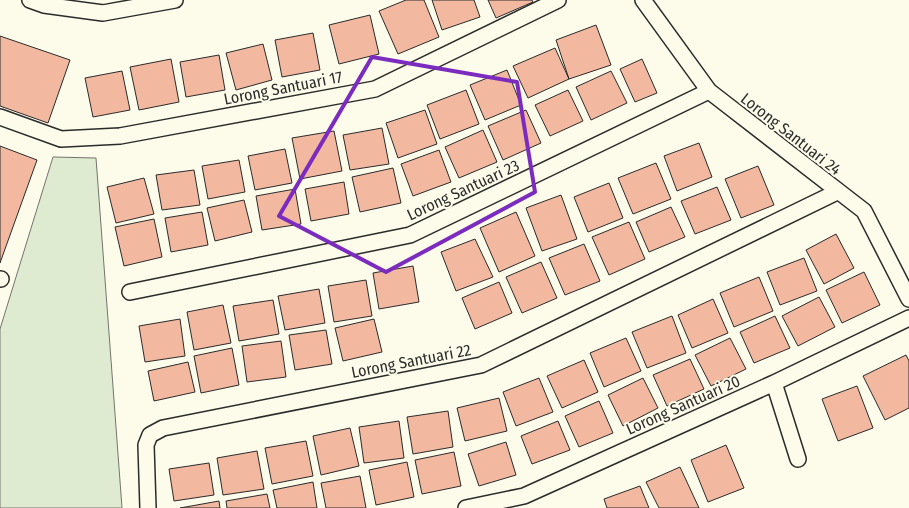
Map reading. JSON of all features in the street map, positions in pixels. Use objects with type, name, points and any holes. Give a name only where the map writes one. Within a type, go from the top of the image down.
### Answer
[{"type":"street","points":[[30,0],[44,5],[102,13],[175,0]]},
{"type":"street","name":"Lorong Santuari 17","points":[[0,117],[61,139],[120,136],[375,89],[558,0]]},
{"type":"street","name":"Lorong Santuari 24","points":[[643,0],[709,91],[864,211],[909,299]]},
{"type":"street","name":"Lorong Santuari 23","points":[[130,292],[410,235],[709,91]]},
{"type":"street","name":"Lorong Santuari 22","points":[[148,508],[146,445],[150,435],[163,428],[481,365],[838,192]]},
{"type":"street","name":"Lorong Santuari 20","points":[[466,508],[524,496],[774,383],[909,318]]},
{"type":"street","points":[[774,383],[798,459]]},
{"type":"highlighted area","points":[[372,57],[517,82],[535,192],[386,272],[279,216]]},
{"type":"green space","points":[[53,157],[96,158],[122,508],[0,508],[0,329]]},
{"type":"building","points":[[406,0],[424,0],[439,37],[398,54],[379,11]]},
{"type":"building","points":[[432,0],[474,0],[480,17],[442,30]]},
{"type":"building","points":[[488,0],[532,0],[533,2],[496,18]]},
{"type":"building","points":[[370,15],[379,54],[339,64],[329,25]]},
{"type":"building","points":[[596,25],[611,65],[569,79],[556,40]]},
{"type":"building","points":[[313,33],[320,70],[282,77],[275,40]]},
{"type":"building","points":[[0,36],[70,60],[48,123],[0,106]]},
{"type":"building","points":[[263,44],[272,80],[236,90],[226,53]]},
{"type":"building","points":[[555,48],[569,79],[528,98],[513,66]]},
{"type":"building","points":[[219,55],[225,90],[186,97],[180,62]]},
{"type":"building","points":[[171,59],[179,102],[139,110],[130,67]]},
{"type":"building","points":[[642,59],[657,93],[635,102],[620,69]]},
{"type":"building","points":[[507,70],[521,105],[485,120],[470,85]]},
{"type":"building","points":[[122,71],[130,110],[93,117],[85,78]]},
{"type":"building","points":[[611,71],[627,103],[591,120],[576,87]]},
{"type":"building","points":[[466,90],[479,124],[440,139],[427,105]]},
{"type":"building","points":[[568,90],[583,121],[550,136],[535,105]]},
{"type":"building","points":[[425,110],[437,144],[398,158],[386,123]]},
{"type":"building","points":[[526,110],[541,143],[503,160],[488,126]]},
{"type":"building","points":[[382,128],[389,164],[350,170],[343,135]]},
{"type":"building","points":[[483,130],[497,162],[459,178],[445,147]]},
{"type":"building","points":[[334,131],[342,171],[300,179],[292,138]]},
{"type":"building","points":[[699,143],[712,177],[677,191],[664,156]]},
{"type":"building","points":[[0,146],[37,160],[0,263]]},
{"type":"building","points":[[285,149],[292,183],[255,190],[248,156]]},
{"type":"building","points":[[439,150],[451,182],[413,196],[401,164]]},
{"type":"building","points":[[239,160],[245,192],[208,199],[202,166]]},
{"type":"building","points":[[656,163],[671,199],[633,214],[618,178]]},
{"type":"building","points":[[758,166],[774,205],[741,218],[725,179]]},
{"type":"building","points":[[393,168],[401,203],[360,212],[352,177]]},
{"type":"building","points":[[194,170],[200,205],[162,210],[156,175]]},
{"type":"building","points":[[144,178],[154,214],[116,223],[107,187]]},
{"type":"building","points":[[344,182],[349,214],[311,221],[305,189]]},
{"type":"building","points":[[609,183],[623,218],[588,232],[574,197]]},
{"type":"building","points":[[717,187],[731,220],[695,234],[681,201]]},
{"type":"building","points":[[295,189],[301,224],[262,230],[256,196]]},
{"type":"building","points":[[561,195],[577,239],[542,251],[526,208]]},
{"type":"building","points":[[244,200],[252,232],[215,241],[207,208]]},
{"type":"building","points":[[671,207],[685,237],[649,252],[636,222]]},
{"type":"building","points":[[202,212],[208,245],[171,252],[165,218]]},
{"type":"building","points":[[516,212],[535,256],[499,272],[480,228]]},
{"type":"building","points":[[154,219],[162,257],[124,266],[115,227]]},
{"type":"building","points":[[629,222],[645,259],[609,275],[592,237]]},
{"type":"building","points":[[836,234],[854,268],[824,284],[806,250]]},
{"type":"building","points":[[475,239],[493,277],[456,291],[441,252]]},
{"type":"building","points":[[584,244],[600,281],[565,295],[549,258]]},
{"type":"building","points":[[804,258],[817,291],[780,305],[767,272]]},
{"type":"building","points":[[541,262],[557,298],[522,313],[506,277]]},
{"type":"building","points":[[413,266],[419,302],[379,309],[373,273]]},
{"type":"building","points":[[864,272],[880,305],[842,323],[826,290]]},
{"type":"building","points":[[759,277],[773,311],[734,327],[720,293]]},
{"type":"building","points":[[366,280],[372,316],[334,322],[328,286]]},
{"type":"building","points":[[499,282],[512,313],[475,329],[462,298]]},
{"type":"building","points":[[319,289],[325,323],[285,330],[278,296]]},
{"type":"building","points":[[819,297],[835,327],[798,346],[782,316]]},
{"type":"building","points":[[713,299],[728,333],[692,348],[678,315]]},
{"type":"building","points":[[273,300],[279,334],[239,341],[233,306]]},
{"type":"building","points":[[223,305],[231,343],[194,350],[187,312]]},
{"type":"building","points":[[672,316],[686,353],[647,368],[632,332]]},
{"type":"building","points":[[775,316],[790,348],[754,363],[740,332]]},
{"type":"building","points":[[180,319],[185,356],[145,362],[139,326]]},
{"type":"building","points":[[374,319],[382,352],[343,361],[335,328]]},
{"type":"building","points":[[326,330],[332,364],[295,370],[289,335]]},
{"type":"building","points":[[626,338],[641,371],[604,387],[590,353]]},
{"type":"building","points":[[730,338],[746,369],[711,386],[695,355]]},
{"type":"building","points":[[281,341],[286,377],[247,382],[242,346]]},
{"type":"building","points":[[232,348],[239,385],[201,393],[194,356]]},
{"type":"building","points":[[906,355],[909,361],[909,408],[885,420],[863,376]]},
{"type":"building","points":[[690,359],[704,389],[667,406],[653,375]]},
{"type":"building","points":[[584,360],[598,392],[562,408],[547,376]]},
{"type":"building","points":[[188,362],[195,392],[154,401],[148,371]]},
{"type":"building","points":[[539,378],[553,412],[516,426],[503,392]]},
{"type":"building","points":[[643,378],[658,408],[623,426],[608,395]]},
{"type":"building","points":[[857,386],[873,428],[838,441],[822,399]]},
{"type":"building","points":[[499,398],[507,431],[465,441],[457,408]]},
{"type":"building","points":[[599,401],[613,433],[579,447],[565,416]]},
{"type":"building","points":[[448,411],[453,447],[413,454],[407,417]]},
{"type":"building","points":[[399,421],[404,458],[364,463],[359,427]]},
{"type":"building","points":[[558,421],[570,450],[532,464],[521,436]]},
{"type":"building","points":[[350,428],[359,466],[321,475],[313,436]]},
{"type":"building","points":[[306,441],[313,476],[272,484],[265,448]]},
{"type":"building","points":[[506,442],[516,475],[479,486],[468,454]]},
{"type":"building","points":[[726,445],[744,488],[708,502],[691,460]]},
{"type":"building","points":[[257,451],[264,489],[223,495],[217,458]]},
{"type":"building","points":[[454,452],[461,486],[422,494],[415,460]]},
{"type":"building","points":[[407,462],[414,497],[376,505],[369,470]]},
{"type":"building","points":[[209,463],[214,495],[174,501],[169,469]]},
{"type":"building","points":[[680,467],[699,508],[659,508],[646,482]]},
{"type":"building","points":[[360,476],[366,508],[326,508],[321,483]]},
{"type":"building","points":[[313,482],[317,508],[277,508],[273,490]]},
{"type":"building","points":[[640,486],[649,508],[607,508],[604,499]]},
{"type":"building","points":[[267,494],[270,508],[227,508],[226,501]]},
{"type":"building","points":[[219,501],[220,508],[180,508]]}]
